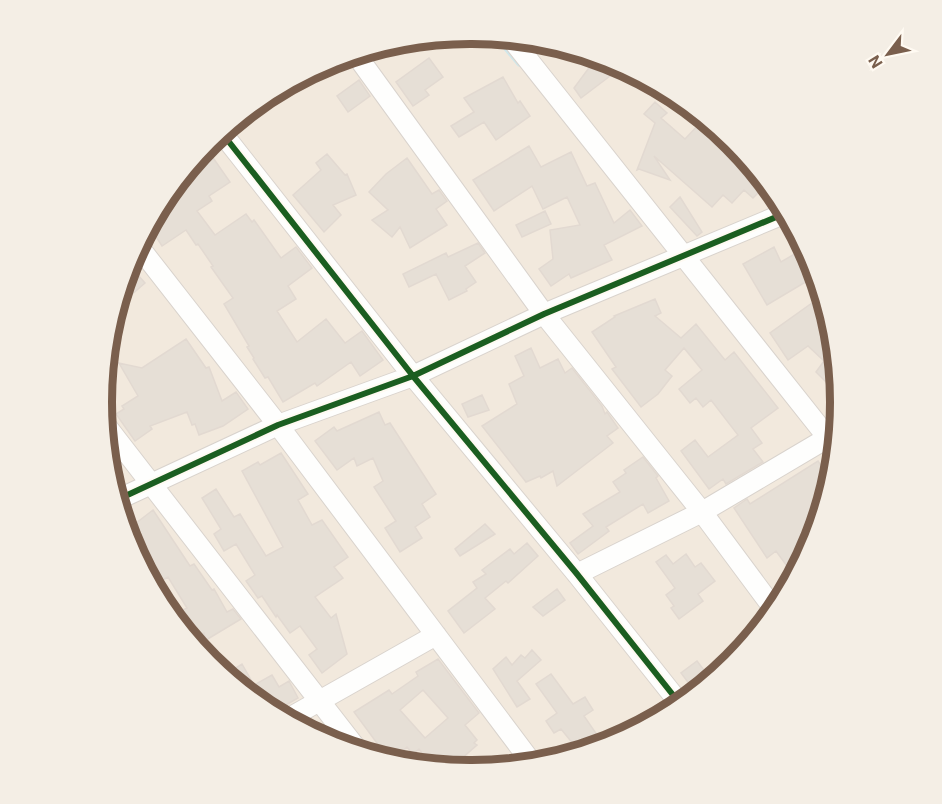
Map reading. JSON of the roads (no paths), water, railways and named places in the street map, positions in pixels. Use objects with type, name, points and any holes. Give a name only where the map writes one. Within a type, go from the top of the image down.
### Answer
[{"type":"street","points":[[518,47],[828,434]]},
{"type":"street","points":[[361,61],[544,314],[702,512],[769,601]]},
{"type":"street","points":[[227,140],[413,376],[577,574],[674,697]]},
{"type":"street","points":[[125,496],[278,425],[413,376],[544,314],[777,217]]},
{"type":"street","points":[[144,254],[278,425],[527,756]]},
{"type":"street","points":[[114,436],[348,738]]},
{"type":"street","points":[[577,574],[702,512],[827,440]]},
{"type":"street","points":[[296,714],[436,635]]},
{"type":"waterway","points":[[503,45],[519,64]]}]
